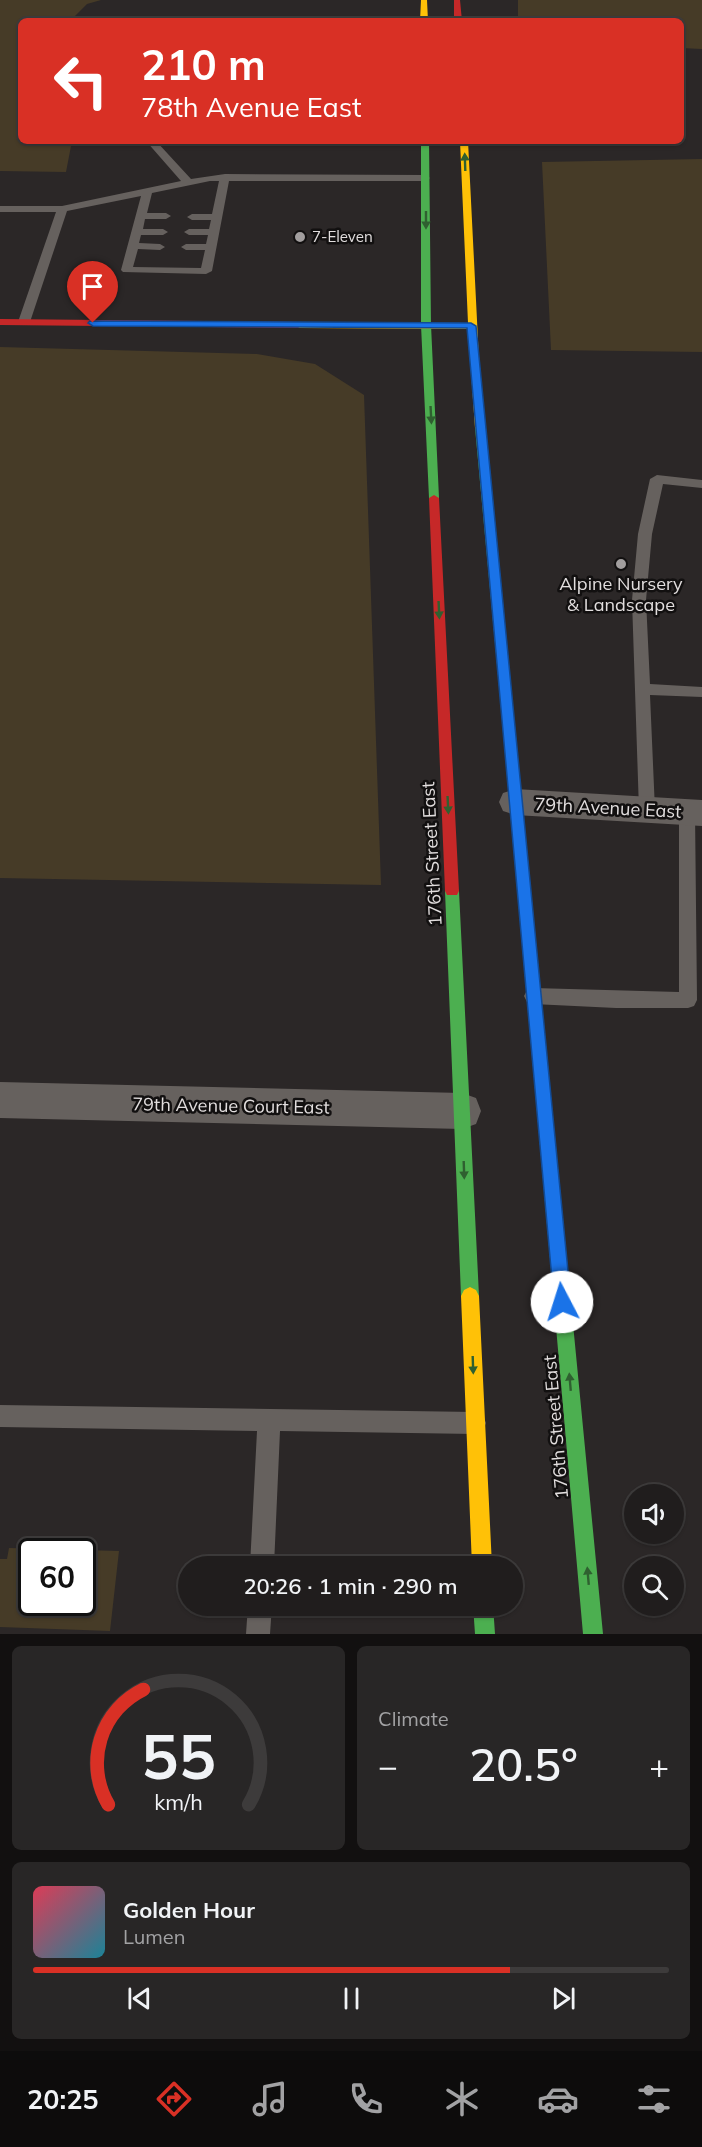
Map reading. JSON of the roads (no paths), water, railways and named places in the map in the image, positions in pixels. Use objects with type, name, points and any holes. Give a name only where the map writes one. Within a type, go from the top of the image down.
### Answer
[{"type":"main road","points":[[424,0],[424,18]]},
{"type":"main road","points":[[457,0],[458,18]]},
{"type":"main road","name":"176th Street East","points":[[425,144],[426,325],[482,1556]]},
{"type":"main road","name":"176th Street East","points":[[464,144],[471,326],[593,1634]]},
{"type":"main road","points":[[0,322],[471,326]]},
{"type":"main road","points":[[484,1616],[485,1634]]},
{"type":"street","name":"79th Avenue East","points":[[515,802],[694,812]]},
{"type":"street","name":"79th Avenue Court East","points":[[0,1100],[462,1111]]},
{"type":"lane","points":[[154,144],[188,182]]},
{"type":"lane","points":[[147,191],[127,270],[206,271],[225,177]]},
{"type":"lane","points":[[0,209],[62,209],[188,182],[225,177],[425,178]]},
{"type":"lane","points":[[24,322],[62,209]]},
{"type":"lane","points":[[141,216],[166,216]]},
{"type":"lane","points":[[192,217],[217,217]]},
{"type":"lane","points":[[137,232],[163,232]]},
{"type":"lane","points":[[189,232],[214,232]]},
{"type":"lane","points":[[133,246],[160,247]]},
{"type":"lane","points":[[186,247],[211,247]]},
{"type":"lane","points":[[647,810],[639,600],[645,534],[657,479],[702,484]]},
{"type":"lane","points":[[643,689],[702,692]]},
{"type":"lane","points":[[533,996],[616,1000],[688,1000],[694,812]]},
{"type":"lane","points":[[0,1416],[476,1423]]},
{"type":"lane","points":[[262,1556],[269,1420]]},
{"type":"lane","points":[[258,1634],[259,1616]]},
{"type":"place","name":"7-Eleven","points":[[300,237]]},
{"type":"place","name":"Alpine Nursery & Landscape","points":[[621,564]]}]
